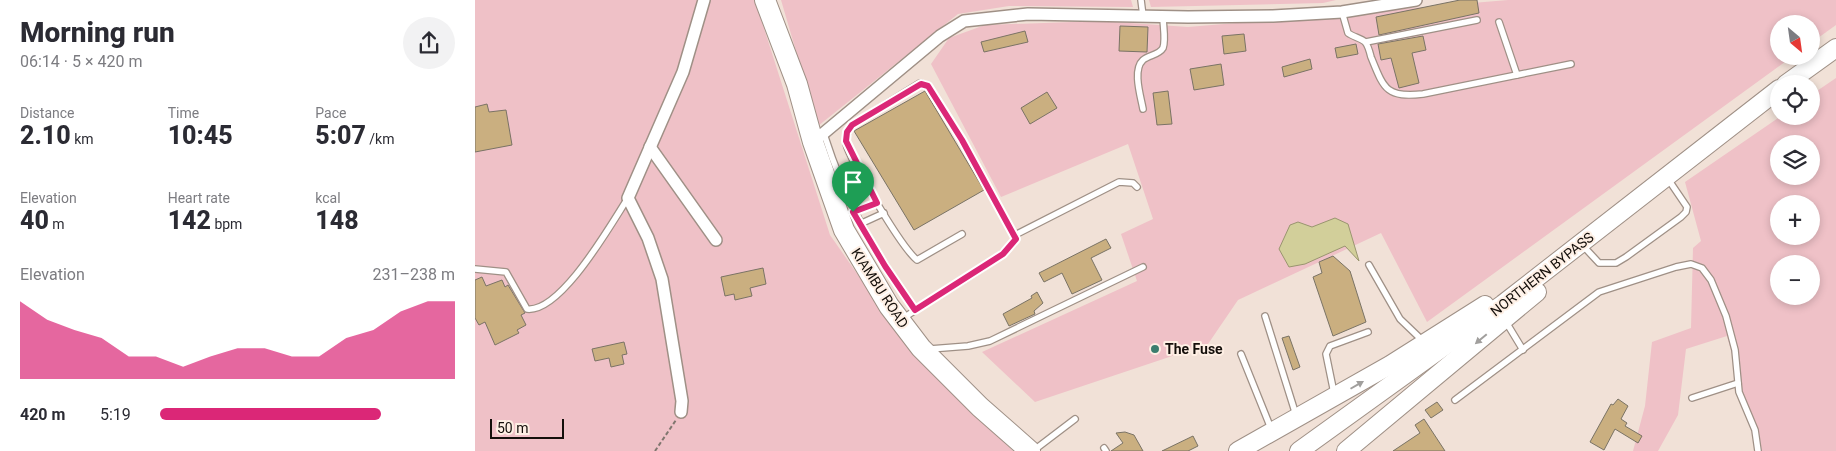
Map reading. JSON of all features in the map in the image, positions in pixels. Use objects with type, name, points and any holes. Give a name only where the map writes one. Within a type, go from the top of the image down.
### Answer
[{"type":"highway","name":"KIAMBU ROAD","points":[[765,0],[818,138],[844,230],[907,315],[921,348],[980,407],[1031,451]]},
{"type":"main road","points":[[1798,75],[1836,48]]},
{"type":"main road","name":"NORTHERN BYPASS","points":[[1299,451],[1356,412],[1546,271],[1770,96]]},
{"type":"main road","points":[[1346,451],[1504,320],[1586,249],[1621,212]]},
{"type":"main road","points":[[1238,451],[1335,398],[1495,298],[1546,271]]},
{"type":"street","points":[[681,412],[682,401],[662,279],[648,238],[627,198],[683,72],[704,0]]},
{"type":"street","points":[[818,138],[940,36],[964,21],[1028,14],[1163,17],[1273,16],[1342,12],[1416,0]]},
{"type":"street","points":[[650,147],[716,240]]},
{"type":"lane","points":[[1141,0],[1143,16]]},
{"type":"lane","points":[[1342,12],[1349,33],[1366,42],[1477,20]]},
{"type":"lane","points":[[1143,109],[1139,71],[1143,60],[1161,51],[1164,46],[1163,17]]},
{"type":"lane","points":[[1499,22],[1517,76]]},
{"type":"lane","points":[[1366,42],[1385,89],[1392,94],[1406,96],[1571,64]]},
{"type":"lane","points":[[818,138],[853,212],[885,266],[907,315],[1003,254],[1014,244],[1016,239],[962,140],[925,84],[916,86],[852,125],[847,132],[847,147],[877,203],[917,260],[962,234]]},
{"type":"lane","points":[[1586,249],[1599,263],[1617,263],[1686,212],[1687,206],[1684,200],[1666,176]]},
{"type":"lane","points":[[1015,235],[1119,182],[1133,183],[1137,187]]},
{"type":"lane","points":[[475,269],[506,272],[527,309],[534,310],[543,306],[557,295],[586,262],[627,198]]},
{"type":"lane","points":[[853,212],[877,203]]},
{"type":"lane","points":[[860,224],[884,213]]},
{"type":"lane","points":[[1455,400],[1599,292],[1691,264],[1702,268],[1711,280],[1726,316],[1735,350],[1739,392],[1755,430],[1758,451]]},
{"type":"lane","points":[[1369,265],[1401,319],[1425,342]]},
{"type":"lane","points":[[921,348],[938,349],[991,341],[1143,267]]},
{"type":"lane","points":[[1265,316],[1298,419]]},
{"type":"lane","points":[[1504,320],[1523,350]]},
{"type":"lane","points":[[1335,398],[1326,354],[1327,350],[1330,346],[1369,332]]},
{"type":"lane","points":[[1241,354],[1273,433]]},
{"type":"lane","points":[[1693,398],[1738,382]]},
{"type":"lane","points":[[1031,451],[1075,418]]},
{"type":"path","points":[[655,451],[681,412]]},
{"type":"shaded area","points":[[475,0],[755,0],[830,235],[872,295],[980,419],[1013,451],[475,451]]},
{"type":"shaded area","points":[[781,0],[1131,0],[1133,7],[1009,6],[958,14],[818,126]]},
{"type":"shaded area","points":[[1149,0],[1336,0],[1323,3],[1151,7]]},
{"type":"shaded area","points":[[1508,0],[1836,0],[1836,25],[1820,37],[1820,15],[1770,15],[1770,65],[1781,65],[1427,322],[1381,233],[1238,300],[1208,344],[1035,402],[982,352],[1137,281],[1121,234],[1153,219],[1128,144],[1001,197],[931,64],[949,38],[985,25],[1101,21],[1188,27]]},
{"type":"shaded area","points":[[1836,78],[1836,451],[1759,451],[1727,336],[1686,349],[1678,415],[1658,451],[1633,451],[1645,406],[1652,342],[1691,328],[1693,248],[1701,241],[1685,182],[1770,124],[1820,125],[1820,89]]},
{"type":"shaded area","points":[[1335,218],[1348,224],[1359,261],[1345,246],[1305,264],[1289,267],[1279,249],[1290,225],[1298,222],[1312,227]]},
{"type":"building","points":[[1460,0],[1477,0],[1479,13],[1379,35],[1376,17]]},
{"type":"building","points":[[1120,26],[1148,27],[1147,52],[1119,51]]},
{"type":"building","points":[[1025,31],[1028,42],[984,52],[981,42]]},
{"type":"building","points":[[1244,34],[1246,51],[1224,54],[1222,36]]},
{"type":"building","points":[[1423,36],[1426,50],[1412,53],[1419,83],[1399,88],[1391,58],[1381,60],[1378,44]]},
{"type":"building","points":[[1356,44],[1358,54],[1337,58],[1335,48]]},
{"type":"building","points":[[1310,59],[1312,69],[1284,77],[1282,67]]},
{"type":"building","points":[[1221,64],[1224,85],[1194,90],[1190,69]]},
{"type":"building","points":[[925,91],[984,190],[914,230],[854,131]]},
{"type":"building","points":[[1168,91],[1172,124],[1157,125],[1153,93]]},
{"type":"building","points":[[1047,92],[1057,108],[1030,124],[1021,108]]},
{"type":"building","points":[[487,104],[489,112],[506,110],[512,145],[475,152],[475,107]]},
{"type":"building","points":[[1106,239],[1111,248],[1091,258],[1102,280],[1072,294],[1062,273],[1044,282],[1039,273]]},
{"type":"building","points":[[1333,256],[1350,271],[1366,322],[1333,336],[1313,277],[1322,273],[1319,262]]},
{"type":"building","points":[[763,268],[766,284],[750,288],[752,296],[735,300],[734,294],[725,296],[721,277]]},
{"type":"building","points":[[482,277],[486,286],[502,280],[505,287],[508,285],[525,313],[521,315],[526,325],[517,330],[519,333],[495,345],[485,322],[479,325],[475,318],[475,280]]},
{"type":"building","points":[[1037,292],[1043,303],[1034,311],[1035,314],[1009,326],[1003,314],[1032,298],[1031,296]]},
{"type":"building","points":[[1289,336],[1300,367],[1293,370],[1282,338]]},
{"type":"building","points":[[624,342],[627,354],[622,355],[624,364],[611,367],[609,358],[595,361],[592,349]]},
{"type":"building","points":[[1618,399],[1628,406],[1621,419],[1627,423],[1625,426],[1642,436],[1638,443],[1615,429],[1604,450],[1590,442],[1611,404],[1613,405]]},
{"type":"building","points":[[1437,402],[1443,410],[1431,418],[1425,410]]},
{"type":"building","points":[[1424,419],[1445,451],[1393,451],[1420,433],[1415,425]]},
{"type":"building","points":[[1125,432],[1134,435],[1143,451],[1111,451],[1123,443],[1116,433]]},
{"type":"building","points":[[1193,436],[1198,446],[1188,451],[1162,451]]},
{"type":"place","name":"The Fuse","points":[[1155,349]]},
{"type":"route","points":[[925,84],[962,140],[1013,230],[1016,239],[1014,244],[1003,254],[915,310],[870,243],[853,212],[877,203],[847,147],[847,132],[852,125],[916,86],[925,84]]}]
